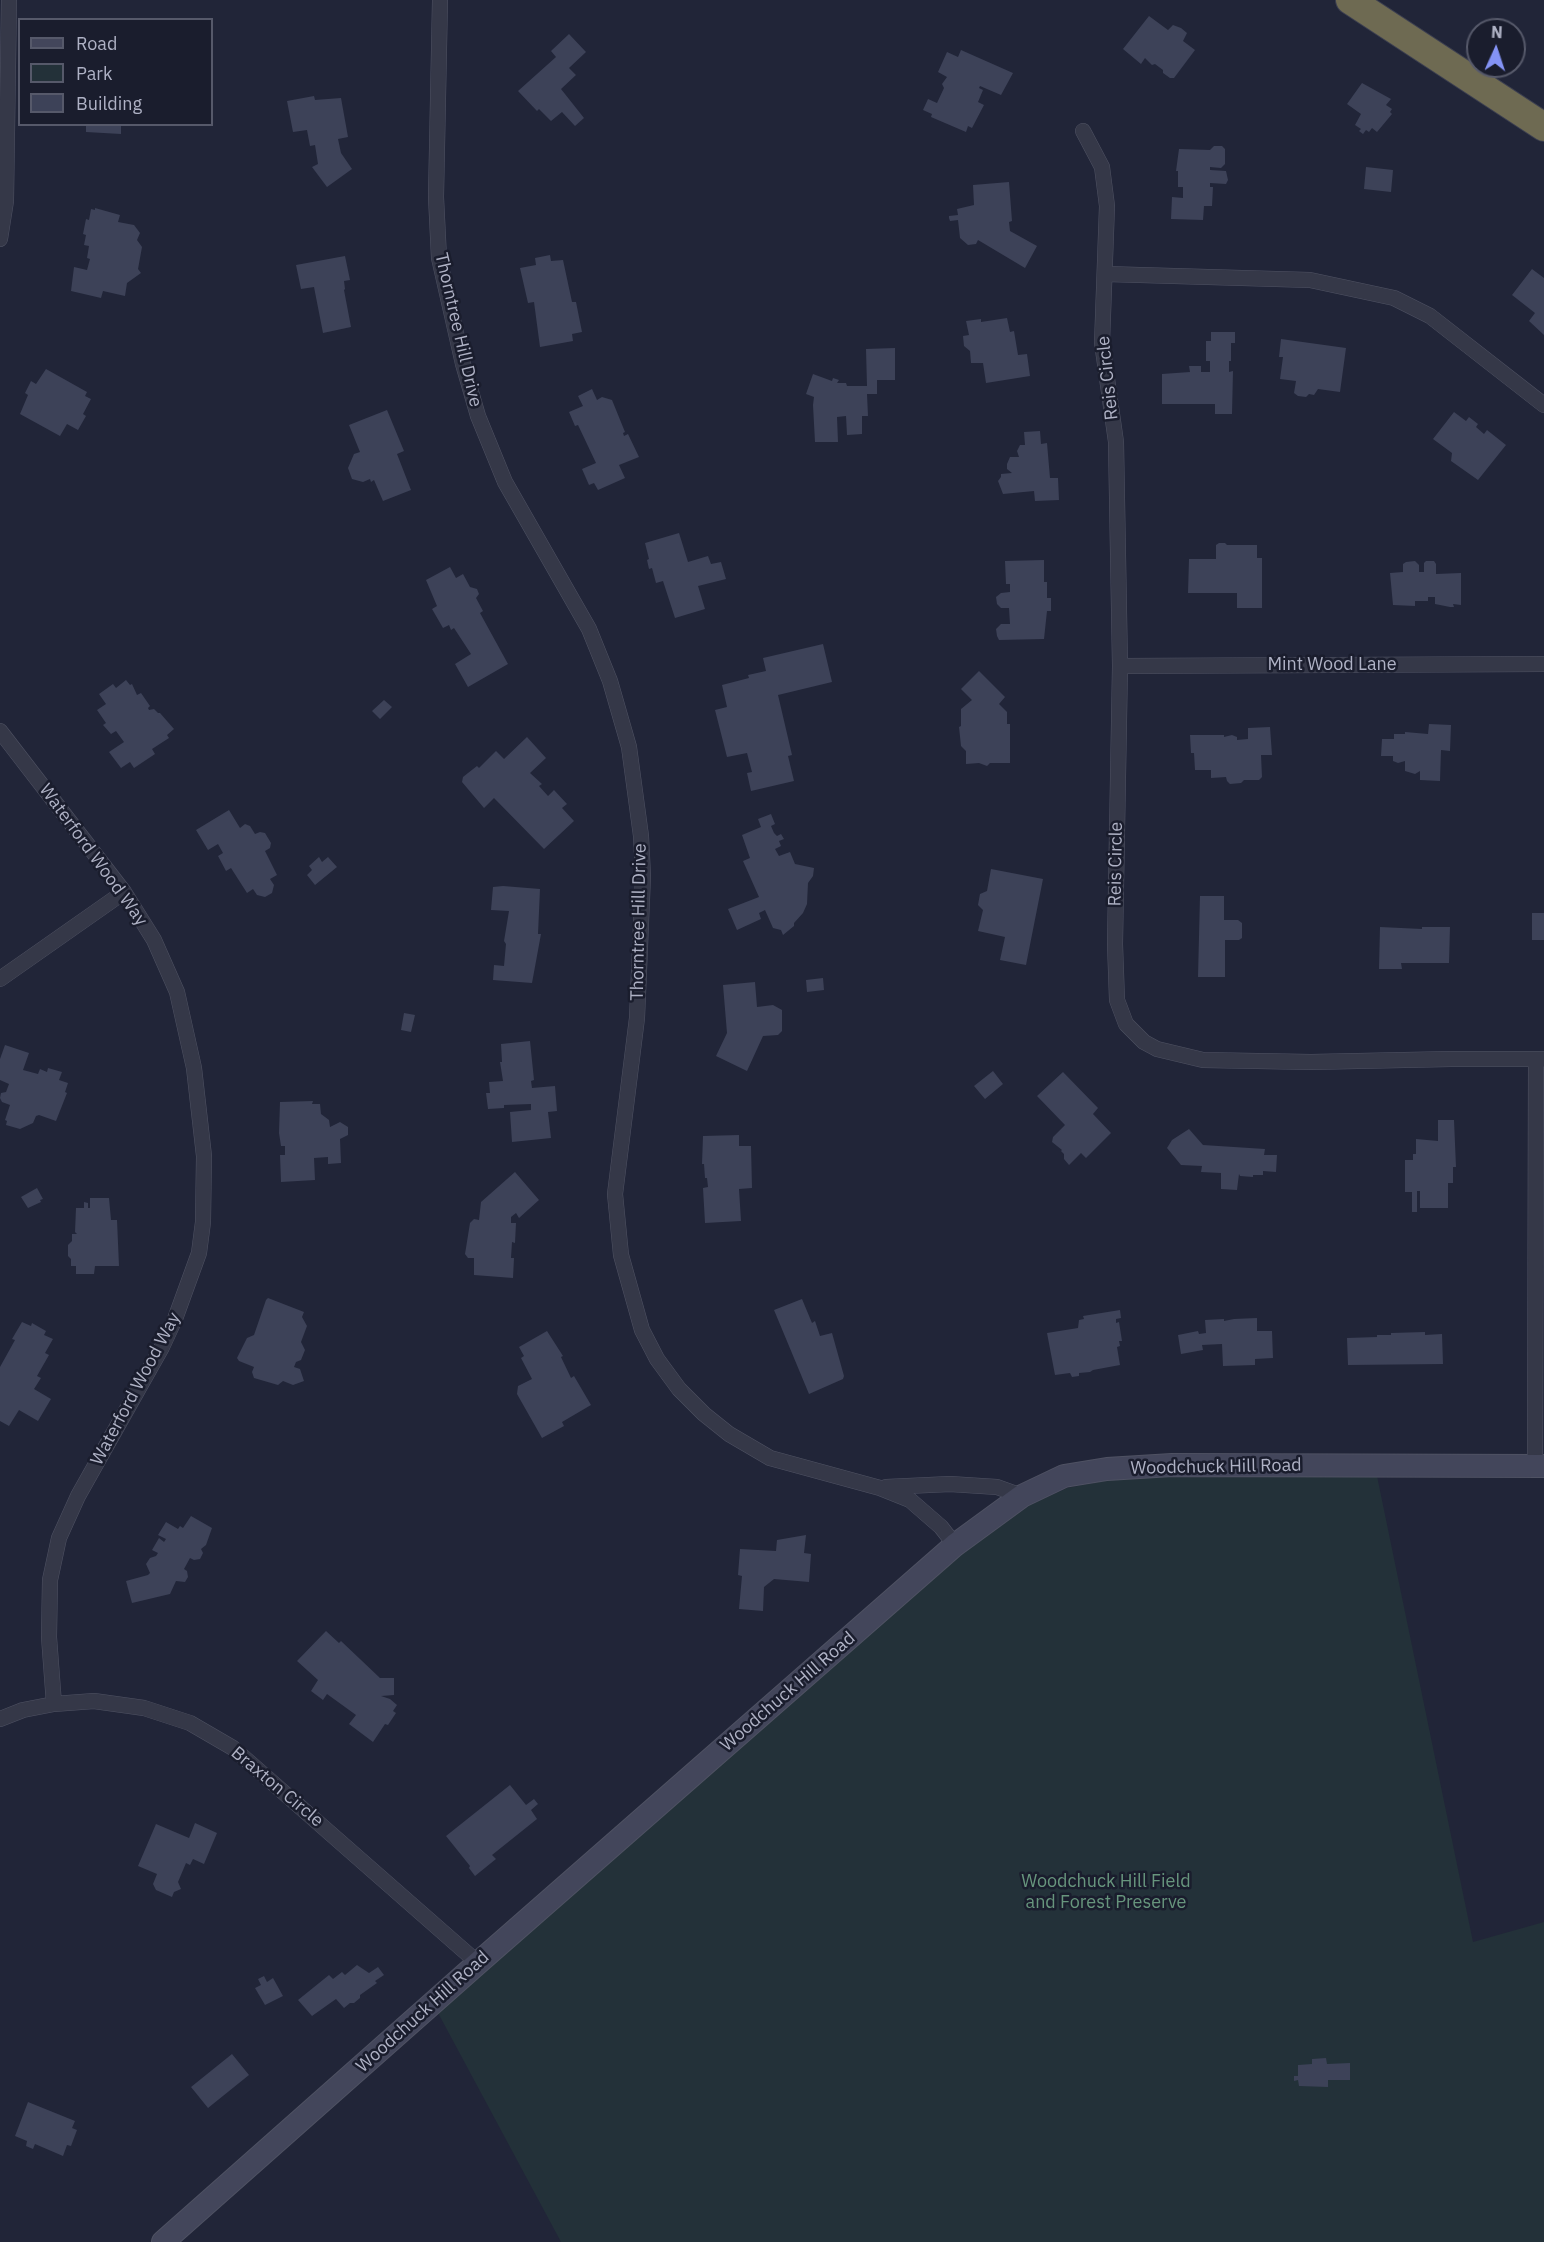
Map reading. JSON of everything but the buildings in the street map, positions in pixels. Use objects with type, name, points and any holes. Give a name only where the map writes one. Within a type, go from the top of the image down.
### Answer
[{"type":"highway","points":[[1350,0],[1544,128]]},
{"type":"street","points":[[0,239],[6,201],[9,0]]},
{"type":"street","name":"Thorntree Hill Drive","points":[[440,0],[436,197],[439,258],[463,364],[478,416],[505,482],[589,629],[610,681],[628,747],[641,836],[643,876],[637,1018],[615,1194],[621,1255],[642,1330],[657,1359],[679,1389],[704,1414],[729,1434],[770,1458],[880,1488],[910,1500],[925,1511],[955,1545]]},
{"type":"street","name":"Reis Circle","points":[[1083,131],[1102,167],[1107,206],[1102,343],[1116,442],[1120,666],[1115,944],[1117,1000],[1126,1024],[1144,1042],[1156,1049],[1203,1060],[1311,1062],[1540,1060]]},
{"type":"street","points":[[1106,274],[1310,280],[1394,298],[1430,316],[1544,405]]},
{"type":"street","name":"Mint Wood Lane","points":[[1120,666],[1544,664]]},
{"type":"street","name":"Waterford Wood Way","points":[[0,731],[124,892],[154,940],[177,992],[194,1068],[204,1156],[203,1222],[199,1253],[175,1319],[162,1347],[78,1496],[59,1538],[50,1580],[49,1636],[54,1704]]},
{"type":"street","points":[[0,979],[124,892]]},
{"type":"street","points":[[1540,1060],[1540,1466]]},
{"type":"street","name":"Woodchuck Hill Road","points":[[164,2242],[955,1545],[1022,1496],[1064,1476],[1107,1469],[1172,1465],[1540,1466]]},
{"type":"street","name":"Thorntree Hill Drive","points":[[880,1488],[950,1484],[997,1487],[1022,1496]]},
{"type":"street","name":"Braxton Circle","points":[[0,1719],[23,1710],[54,1704],[94,1701],[144,1708],[190,1723],[233,1748],[478,1963]]},
{"type":"green space","name":"Woodchuck Hill Field and Forest Preserve","points":[[1377,1476],[1473,1942],[1544,1922],[1544,2242],[561,2242],[437,2011],[962,1554],[1030,1505],[1067,1488],[1120,1478]]}]
